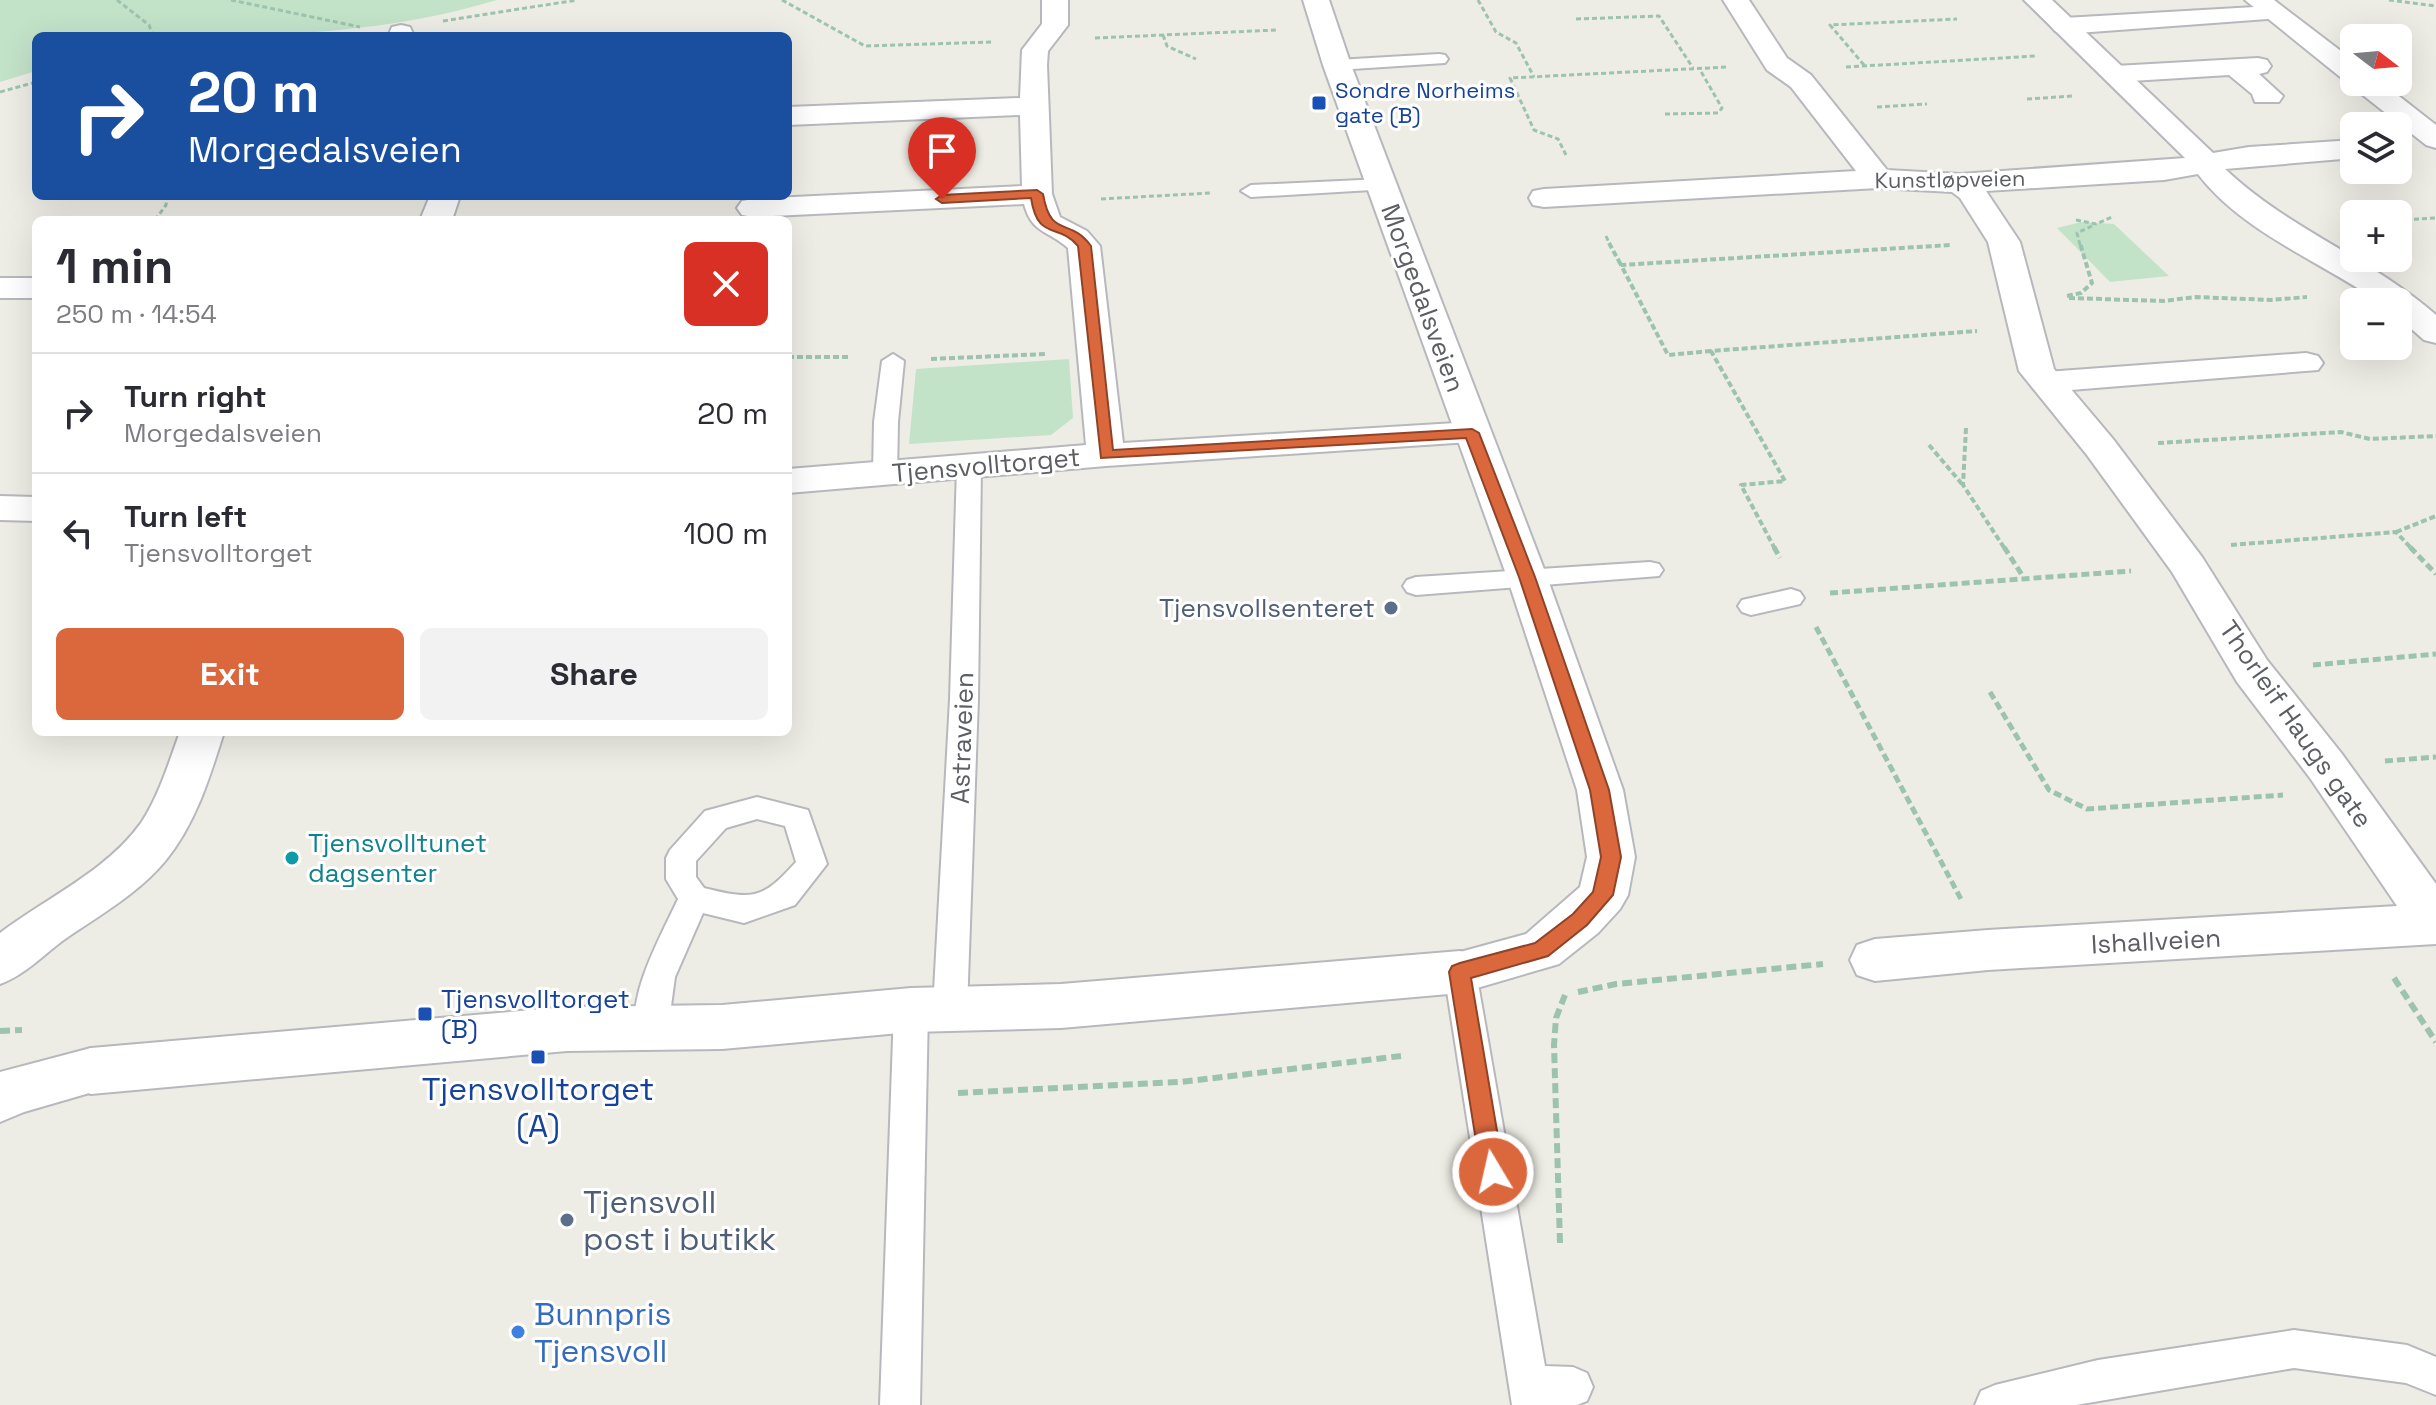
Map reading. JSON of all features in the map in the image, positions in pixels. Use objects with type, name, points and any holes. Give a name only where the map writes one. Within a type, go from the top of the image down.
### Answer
[{"type":"street","points":[[1055,0],[1055,25],[1035,50],[1038,198],[1040,215],[1048,225],[1077,237],[1084,246],[1106,455]]},
{"type":"street","name":"Morgedalsveien","points":[[0,1098],[9,1092],[91,1071],[567,1029],[722,1027],[930,1010],[1061,1006],[1460,972],[1541,950],[1580,919],[1603,895],[1611,857],[1600,790],[1527,577],[1337,65],[1316,0]]},
{"type":"street","points":[[1736,0],[1784,69],[1801,81],[1878,179]]},
{"type":"street","points":[[2037,0],[2265,221],[2394,297],[2436,333]]},
{"type":"street","points":[[2064,26],[2265,6],[2340,63]]},
{"type":"street","points":[[2115,74],[2247,67],[2270,96],[2264,96]]},
{"type":"street","points":[[2381,96],[2436,141]]},
{"type":"street","points":[[792,116],[1036,106]]},
{"type":"street","points":[[2412,144],[2436,141]]},
{"type":"street","name":"Kunstløpveien","points":[[1544,198],[1878,179],[1960,183],[2164,171],[2249,156],[2340,150]]},
{"type":"street","name":"Thorleif Haugs gate","points":[[1960,183],[1972,192],[2004,242],[2037,371],[2100,447],[2181,558],[2252,671],[2343,791],[2436,924]]},
{"type":"street","points":[[753,208],[1038,198]]},
{"type":"street","points":[[0,288],[32,288]]},
{"type":"street","points":[[2046,382],[2306,363]]},
{"type":"street","name":"Tjensvolltorget","points":[[792,481],[1106,455],[1472,433]]},
{"type":"street","points":[[3,955],[96,893],[149,846],[183,788],[201,736]]},
{"type":"street","name":"Ishallveien","points":[[1875,960],[1988,950],[2362,931],[2436,924]]},
{"type":"lane","points":[[1337,65],[1439,59]]},
{"type":"lane","points":[[1251,191],[1382,185]]},
{"type":"lane","points":[[885,475],[886,422],[893,361]]},
{"type":"lane","name":"Astraveien","points":[[900,1405],[909,1095],[930,1010],[964,699],[969,467]]},
{"type":"lane","points":[[1416,586],[1650,570]]},
{"type":"lane","points":[[1751,606],[1795,597]]},
{"type":"lane","points":[[651,1028],[659,977],[694,898]]},
{"type":"lane","points":[[1460,972],[1530,1395],[1573,1387]]},
{"type":"lane","points":[[1995,1405],[2098,1380],[2294,1349],[2407,1364],[2436,1376]]},
{"type":"path","points":[[117,0],[149,25],[152,32]]},
{"type":"path","points":[[231,0],[384,32]]},
{"type":"path","points":[[409,32],[437,21],[577,0]]},
{"type":"path","points":[[782,0],[827,27]]},
{"type":"path","points":[[1478,0],[1496,32],[1516,43],[1534,77]]},
{"type":"path","points":[[2389,0],[2436,5]]},
{"type":"path","points":[[2425,0],[2436,5]]},
{"type":"path","points":[[1576,19],[1659,16],[1722,108],[1718,113],[1665,114]]},
{"type":"path","points":[[1865,66],[1830,25],[1957,19]]},
{"type":"path","points":[[1163,35],[1167,46],[1196,59]]},
{"type":"path","points":[[1510,78],[1696,68],[1809,69],[2093,53]]},
{"type":"path","points":[[0,92],[32,83]]},
{"type":"path","points":[[1038,198],[1251,191]]},
{"type":"path","points":[[2412,219],[2436,218]]},
{"type":"path","points":[[2095,225],[2077,233],[2092,283],[2081,293],[2060,298],[2271,300],[2377,287]]},
{"type":"path","points":[[2004,242],[1621,265],[1668,355],[2025,327]]},
{"type":"path","points":[[792,357],[825,355],[893,361],[1094,351]]},
{"type":"path","points":[[1711,351],[1785,481],[1741,485],[1795,597],[1988,950]]},
{"type":"path","points":[[1963,485],[1966,428]]},
{"type":"path","points":[[2100,447],[2341,432],[2370,439],[2436,436]]},
{"type":"path","points":[[1929,445],[1963,485],[2024,578]]},
{"type":"path","points":[[1795,597],[2024,578],[2396,532],[2436,516]]},
{"type":"path","points":[[2396,532],[2436,574]]},
{"type":"path","points":[[2252,671],[2436,654]]},
{"type":"path","points":[[1990,692],[2049,790],[2087,809],[2343,791]]},
{"type":"path","points":[[2362,931],[2436,1042]]},
{"type":"path","points":[[1560,1247],[1554,1045],[1556,1018],[1565,995],[1616,984],[1875,960]]},
{"type":"path","points":[[909,1095],[1180,1082],[1401,1056]]},
{"type":"green space","points":[[0,0],[497,0],[384,25],[312,32],[32,32],[32,72],[0,82]]},
{"type":"green space","points":[[2081,222],[2114,224],[2169,276],[2110,282],[2057,228]]},
{"type":"green space","points":[[1069,359],[1073,418],[1051,435],[909,444],[916,369]]},
{"type":"place","name":"Sondre Norheims gate (B)","points":[[1319,103]]},
{"type":"place","name":"Tjensvollsenteret","points":[[1391,608]]},
{"type":"place","name":"Tjensvolltunet dagsenter","points":[[292,858]]},
{"type":"place","name":"Tjensvolltorget (B)","points":[[425,1014]]},
{"type":"place","name":"Tjensvolltorget (A)","points":[[538,1057]]},
{"type":"place","name":"Tjensvoll post i butikk","points":[[567,1220]]},
{"type":"place","name":"Bunnpris Tjensvoll","points":[[518,1332]]},
{"type":"route","points":[[942,199],[1037,194],[1040,215],[1048,225],[1077,237],[1084,246],[1106,455],[1472,433],[1527,577],[1600,790],[1611,857],[1603,895],[1580,919],[1541,950],[1460,972],[1493,1172]]}]
